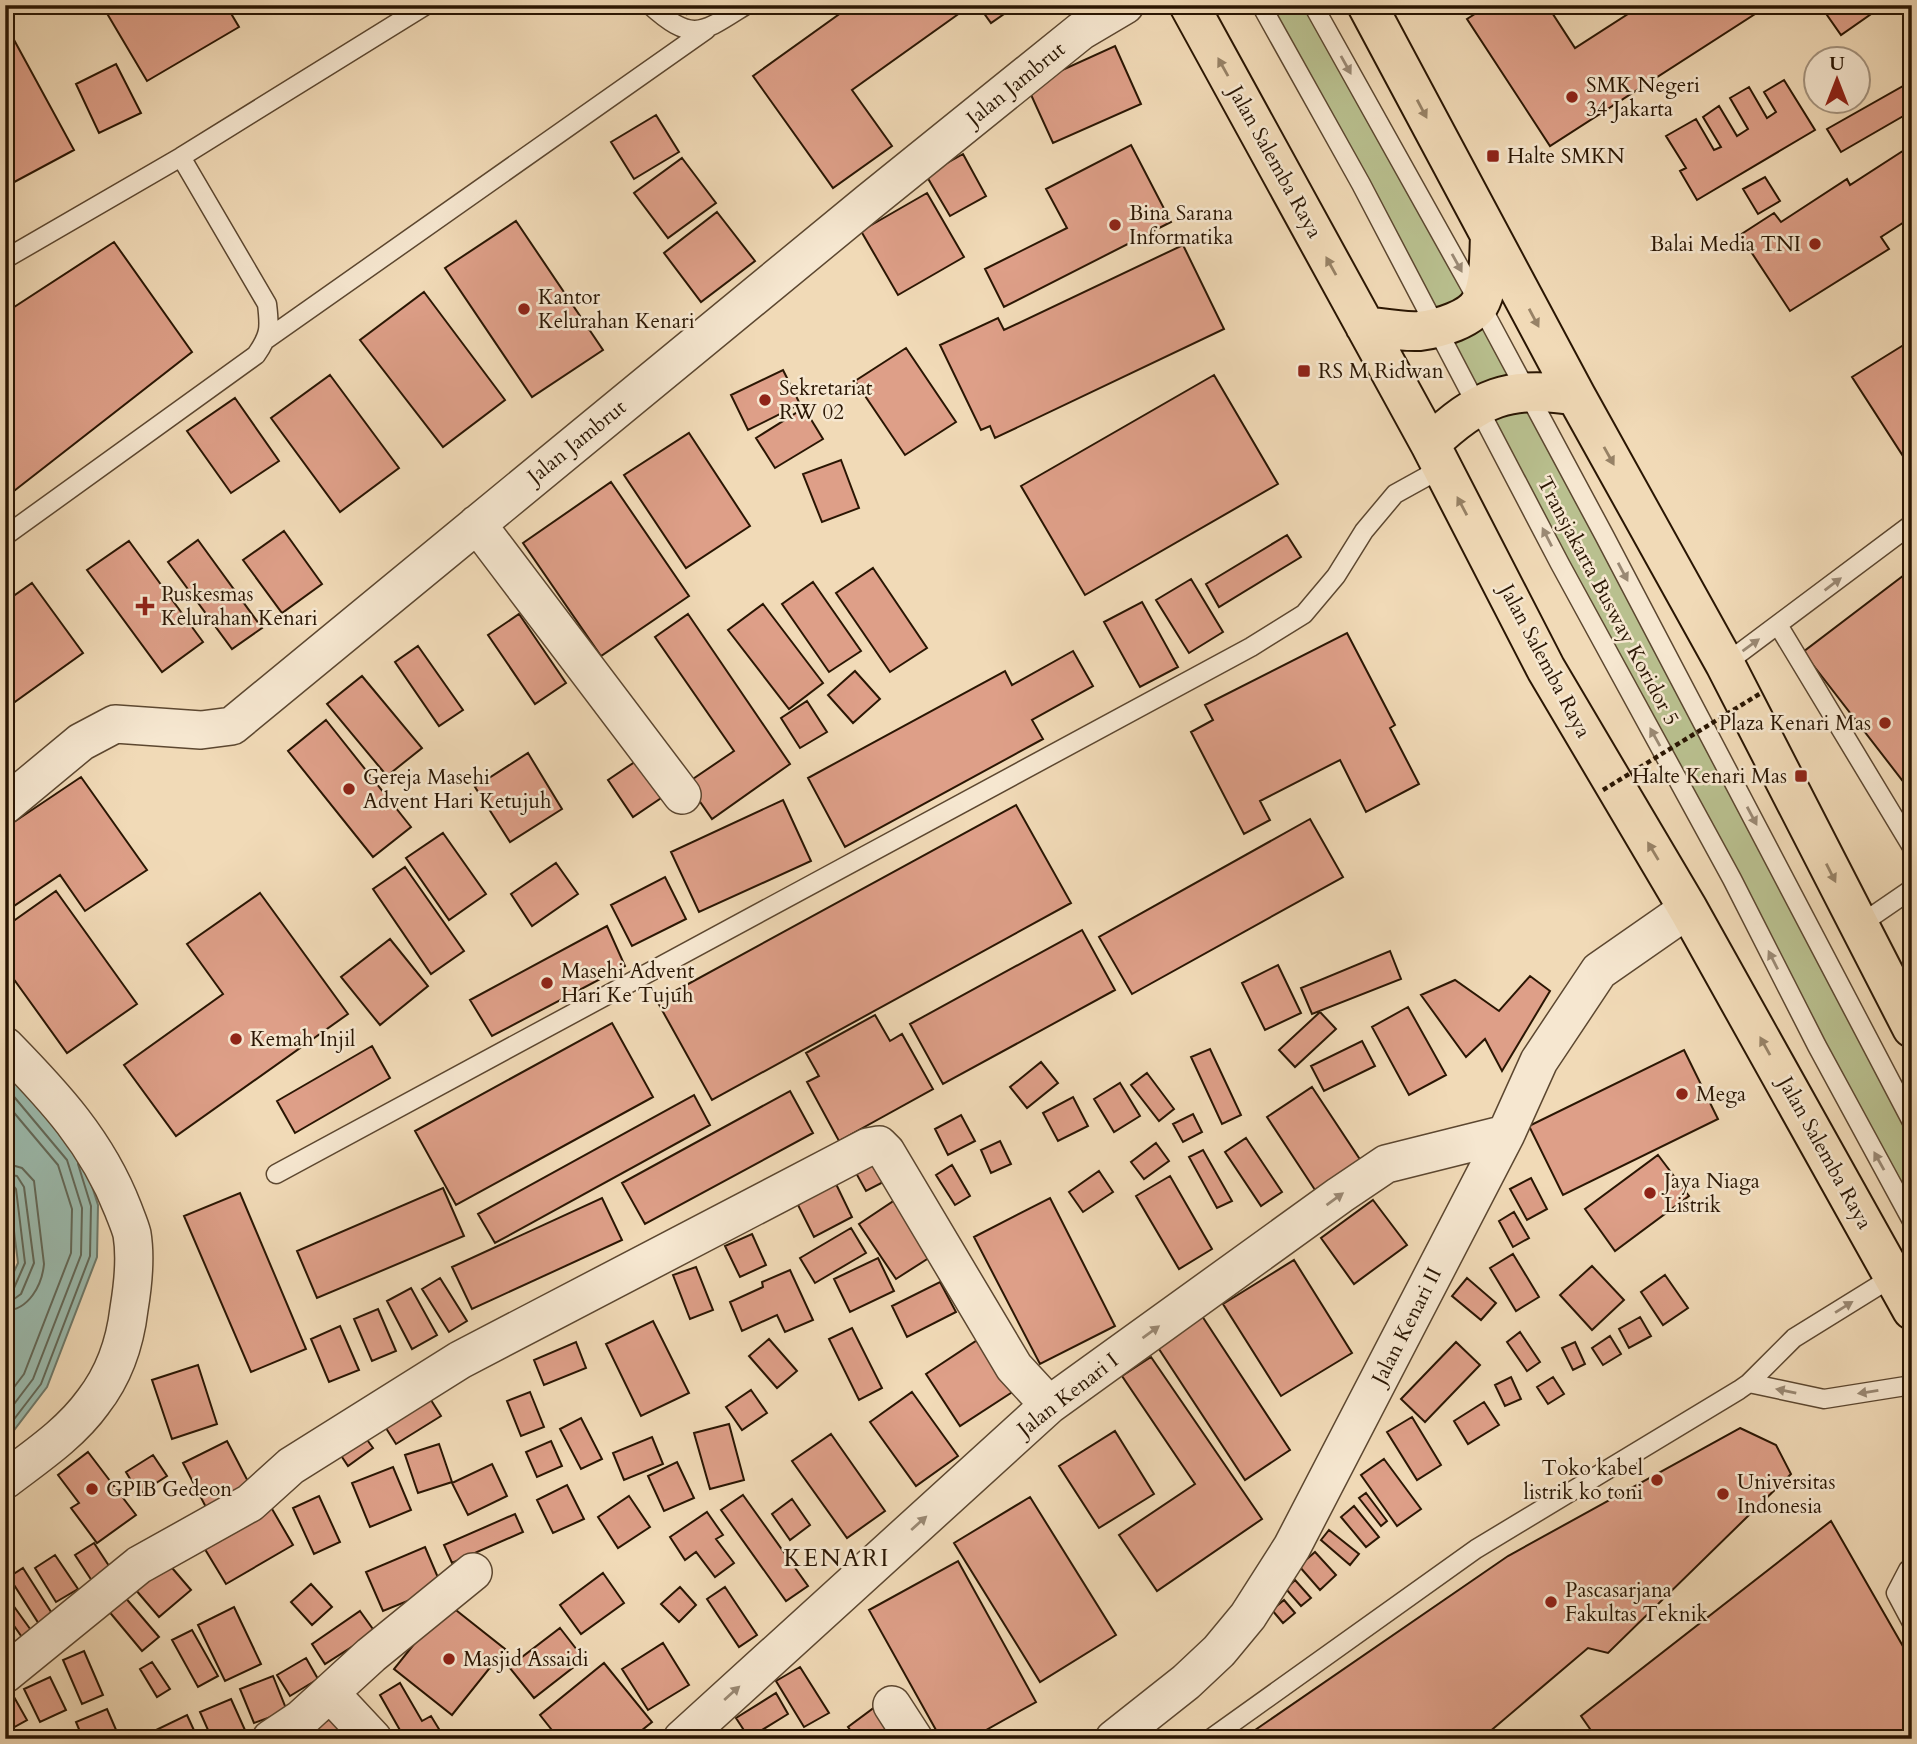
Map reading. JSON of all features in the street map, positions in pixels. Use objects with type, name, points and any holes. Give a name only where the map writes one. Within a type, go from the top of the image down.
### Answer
[{"type":"main road","name":"Jalan Salemba Raya","points":[[1189,5],[1436,456],[1546,669],[1688,909],[1912,1310]]},
{"type":"main road","points":[[1367,5],[1576,396],[1725,664],[1912,1028]]},
{"type":"main road","points":[[1365,326],[1418,331],[1437,327],[1470,313],[1480,304],[1488,271],[1490,236]]},
{"type":"main road","points":[[1436,456],[1454,421],[1479,404],[1502,396],[1527,392],[1576,396]]},
{"type":"street","name":"Jalan Jambrut","points":[[5,805],[81,742],[115,724],[201,730],[232,726],[869,202],[1082,31],[1125,5]]},
{"type":"street","points":[[477,524],[682,795]]},
{"type":"street","name":"Jalan Kenari II","points":[[1114,1739],[1186,1682],[1211,1659],[1248,1616],[1292,1547],[1506,1134],[1539,1061],[1600,971],[1688,909]]},
{"type":"street","points":[[5,1045],[57,1098],[113,1183],[132,1234],[134,1279],[127,1323],[113,1371],[92,1404],[61,1436],[5,1480]]},
{"type":"street","name":"Jalan Kenari I","points":[[682,1739],[1049,1405],[1339,1195],[1386,1164],[1506,1134]]},
{"type":"street","points":[[5,1674],[139,1565],[250,1503],[292,1466],[460,1360],[867,1147],[879,1145],[886,1152],[1014,1367],[1049,1405]]},
{"type":"street","points":[[271,1739],[301,1719],[371,1655],[473,1572]]},
{"type":"street","points":[[330,1693],[373,1739]]},
{"type":"street","points":[[892,1705],[914,1739]]},
{"type":"lane","points":[[5,259],[181,157],[426,5]]},
{"type":"lane","points":[[650,5],[669,22],[691,30],[706,30]]},
{"type":"lane","points":[[5,536],[256,355],[267,339],[706,30],[746,5]]},
{"type":"lane","name":"Transjakarta Busway Koridor 5","points":[[1261,5],[1357,176],[1479,404],[1560,564],[1732,878],[1816,1046],[1912,1221]]},
{"type":"lane","name":"Transjakarta Busway Koridor 5","points":[[1313,5],[1480,304],[1912,1122]]},
{"type":"lane","points":[[181,157],[267,304],[267,339]]},
{"type":"lane","points":[[276,1174],[1251,647],[1304,614],[1336,576],[1364,531],[1395,494],[1436,456]]},
{"type":"lane","points":[[1725,664],[1912,524]]},
{"type":"lane","points":[[1778,625],[1912,847]]},
{"type":"lane","points":[[1858,926],[1912,889]]},
{"type":"lane","points":[[1210,1739],[1476,1549],[1749,1383],[1794,1338],[1894,1276]]},
{"type":"lane","points":[[1749,1383],[1824,1399],[1912,1385]]},
{"type":"lane","points":[[1912,1567],[1896,1593],[1912,1623]]},
{"type":"path","points":[[1603,790],[1761,693]]},
{"type":"green space","points":[[1261,5],[1313,5],[1912,1122],[1912,1220]]},
{"type":"water","points":[[5,1063],[81,1152],[98,1205],[97,1257],[47,1387],[5,1442],[5,1291],[18,1263],[9,1191],[5,1187]]},
{"type":"building","points":[[102,5],[226,5],[239,27],[147,81]]},
{"type":"building","points":[[682,5],[702,5],[687,14]]},
{"type":"building","points":[[852,5],[971,5],[852,90],[892,146],[833,188],[753,76]]},
{"type":"building","points":[[978,5],[1017,5],[991,23]]},
{"type":"building","name":"SMK Negeri 34 Jakarta","points":[[1489,5],[1547,5],[1575,48],[1642,5],[1769,5],[1550,146],[1467,19]]},
{"type":"building","points":[[1820,5],[1884,5],[1841,35]]},
{"type":"building","points":[[7,27],[74,150],[5,187],[5,28]]},
{"type":"building","points":[[1115,46],[1141,104],[1053,143],[1027,86]]},
{"type":"building","points":[[116,64],[141,113],[99,133],[76,84]]},
{"type":"building","points":[[1784,80],[1801,107],[1801,116],[1806,116],[1815,130],[1697,200],[1680,171],[1686,168],[1666,136],[1696,119],[1714,150],[1721,147],[1703,117],[1719,106],[1737,136],[1748,129],[1730,98],[1749,87],[1767,118],[1776,112],[1764,92]]},
{"type":"building","points":[[1912,81],[1912,111],[1841,152],[1827,129],[1850,116],[1871,116],[1871,104]]},
{"type":"building","points":[[656,115],[679,152],[634,179],[611,142]]},
{"type":"building","name":"Bina Sarana Informatika","points":[[1131,145],[1171,222],[1004,307],[985,269],[1067,228],[1046,189]]},
{"type":"building","points":[[1912,145],[1912,217],[1881,237],[1889,249],[1790,311],[1740,235],[1774,213],[1781,222],[1847,179],[1850,185]]},
{"type":"building","points":[[963,154],[986,196],[950,216],[926,175]]},
{"type":"building","points":[[682,158],[716,203],[668,238],[634,193]]},
{"type":"building","points":[[1765,177],[1780,201],[1758,214],[1743,189]]},
{"type":"building","points":[[927,193],[964,257],[898,295],[861,231]]},
{"type":"building","points":[[717,212],[755,261],[701,302],[664,253]]},
{"type":"building","name":"Kantor Kelurahan Kenari","points":[[516,221],[603,350],[532,397],[445,268]]},
{"type":"building","points":[[114,242],[192,352],[5,498],[5,313]]},
{"type":"building","points":[[1183,245],[1224,329],[995,438],[990,426],[981,430],[940,345],[998,318],[1004,330]]},
{"type":"building","points":[[424,292],[505,400],[443,447],[360,340]]},
{"type":"building","points":[[1910,341],[1912,344],[1912,470],[1852,377]]},
{"type":"building","points":[[906,348],[956,422],[905,455],[855,381]]},
{"type":"building","name":"Sekretariat RW 02","points":[[783,370],[800,404],[748,430],[731,395]]},
{"type":"building","points":[[330,375],[399,468],[340,512],[271,418]]},
{"type":"building","points":[[1214,375],[1278,484],[1085,595],[1021,486]]},
{"type":"building","points":[[235,398],[279,461],[231,493],[187,431]]},
{"type":"building","points":[[804,408],[823,439],[775,468],[756,438]]},
{"type":"building","points":[[689,433],[750,526],[686,568],[624,475]]},
{"type":"building","points":[[841,460],[859,508],[822,522],[803,474]]},
{"type":"building","points":[[611,482],[689,596],[601,656],[523,543]]},
{"type":"building","points":[[284,531],[322,584],[282,613],[243,560]]},
{"type":"building","points":[[1287,535],[1301,557],[1219,607],[1206,584]]},
{"type":"building","points":[[198,540],[262,628],[232,649],[168,562]]},
{"type":"building","name":"Puskesmas Kelurahan Kenari","points":[[129,541],[203,642],[162,672],[87,570]]},
{"type":"building","points":[[873,568],[927,648],[890,672],[836,593]]},
{"type":"building","name":"Plaza Kenari Mas","points":[[1912,569],[1912,793],[1803,652]]},
{"type":"building","points":[[1191,579],[1223,632],[1189,653],[1156,600]]},
{"type":"building","points":[[813,582],[861,651],[829,672],[782,604]]},
{"type":"building","points":[[32,583],[83,653],[5,709],[5,602]]},
{"type":"building","points":[[1142,602],[1178,667],[1140,687],[1104,622]]},
{"type":"building","points":[[763,604],[823,683],[789,709],[728,630]]},
{"type":"building","points":[[519,614],[566,683],[535,704],[488,635]]},
{"type":"building","points":[[688,614],[790,764],[712,819],[687,783],[734,751],[655,637]]},
{"type":"building","points":[[1347,633],[1395,725],[1390,728],[1419,784],[1366,812],[1340,760],[1260,801],[1270,820],[1244,834],[1191,732],[1213,720],[1205,705]]},
{"type":"building","points":[[418,646],[463,710],[439,726],[395,662]]},
{"type":"building","points":[[1073,651],[1093,686],[1032,720],[1043,739],[845,847],[808,778],[1005,671],[1012,685]]},
{"type":"building","points":[[855,671],[880,699],[853,723],[828,695]]},
{"type":"building","points":[[362,676],[422,748],[387,776],[327,704]]},
{"type":"building","points":[[807,701],[827,732],[800,748],[781,718]]},
{"type":"building","name":"Gereja Masehi Advent Hari Ketujuh","points":[[326,720],[411,827],[373,857],[288,751]]},
{"type":"building","points":[[528,753],[562,809],[510,842],[475,787]]},
{"type":"building","points":[[648,753],[673,790],[633,817],[608,780]]},
{"type":"building","points":[[81,777],[147,870],[85,911],[60,875],[5,912],[5,828]]},
{"type":"building","points":[[783,800],[811,861],[699,912],[671,852]]},
{"type":"building","points":[[1016,805],[1071,903],[712,1100],[657,1001]]},
{"type":"building","points":[[1310,819],[1343,877],[1132,994],[1099,937]]},
{"type":"building","points":[[443,833],[486,894],[449,920],[406,858]]},
{"type":"building","points":[[556,863],[578,894],[532,926],[511,894]]},
{"type":"building","points":[[405,867],[464,951],[431,974],[373,889]]},
{"type":"building","points":[[665,877],[686,919],[632,946],[611,905]]},
{"type":"building","points":[[56,891],[137,1004],[67,1053],[5,967],[5,927]]},
{"type":"building","name":"Kemah Injil","points":[[260,893],[348,1014],[176,1136],[124,1065],[223,994],[187,944]]},
{"type":"building","name":"Masehi Advent Hari Ke Tujuh","points":[[607,926],[625,966],[492,1036],[470,1000]]},
{"type":"building","points":[[1082,930],[1115,990],[943,1084],[910,1024]]},
{"type":"building","points":[[390,939],[428,986],[380,1025],[341,977]]},
{"type":"building","points":[[1390,951],[1401,979],[1312,1014],[1301,988]]},
{"type":"building","points":[[1278,965],[1301,1013],[1265,1030],[1242,983]]},
{"type":"building","points":[[1530,976],[1550,991],[1502,1071],[1485,1039],[1466,1057],[1421,995],[1455,980],[1499,1011]]},
{"type":"building","points":[[1408,1007],[1446,1075],[1409,1095],[1372,1027]]},
{"type":"building","points":[[1320,1012],[1336,1029],[1295,1067],[1279,1050]]},
{"type":"building","points":[[875,1015],[890,1041],[902,1034],[933,1089],[839,1141],[807,1082],[819,1076],[806,1053]]},
{"type":"building","points":[[612,1023],[653,1097],[456,1205],[415,1131]]},
{"type":"building","points":[[1362,1041],[1375,1066],[1324,1091],[1311,1066]]},
{"type":"building","points":[[372,1046],[390,1078],[295,1133],[277,1101]]},
{"type":"building","points":[[1210,1049],[1241,1115],[1222,1124],[1191,1057]]},
{"type":"building","points":[[1684,1050],[1718,1119],[1563,1195],[1529,1126]]},
{"type":"building","points":[[1041,1062],[1058,1083],[1027,1108],[1010,1087]]},
{"type":"building","points":[[1147,1073],[1174,1109],[1159,1121],[1131,1085]]},
{"type":"building","points":[[1120,1083],[1140,1116],[1114,1132],[1094,1099]]},
{"type":"building","points":[[1312,1087],[1361,1161],[1315,1190],[1267,1117]]},
{"type":"building","points":[[790,1091],[813,1133],[645,1224],[622,1183]]},
{"type":"building","points":[[694,1095],[710,1125],[495,1243],[478,1214]]},
{"type":"building","points":[[1073,1097],[1088,1126],[1058,1141],[1043,1113]]},
{"type":"building","points":[[1193,1114],[1202,1132],[1183,1142],[1173,1124]]},
{"type":"building","points":[[961,1115],[975,1141],[948,1155],[935,1129]]},
{"type":"building","points":[[1246,1138],[1282,1192],[1261,1206],[1225,1152]]},
{"type":"building","points":[[1000,1141],[1011,1164],[991,1173],[981,1150]]},
{"type":"building","points":[[1156,1143],[1169,1161],[1144,1179],[1131,1162]]},
{"type":"building","points":[[878,1150],[893,1177],[866,1191],[851,1164]]},
{"type":"building","points":[[1203,1150],[1232,1201],[1217,1208],[1189,1157]]},
{"type":"building","points":[[1658,1155],[1689,1196],[1615,1251],[1585,1209]]},
{"type":"building","points":[[952,1165],[970,1196],[955,1205],[936,1175]]},
{"type":"building","points":[[1099,1171],[1113,1192],[1083,1212],[1069,1192]]},
{"type":"building","points":[[1170,1176],[1212,1249],[1179,1269],[1136,1196]]},
{"type":"building","points":[[1531,1178],[1547,1209],[1527,1220],[1510,1189]]},
{"type":"building","points":[[836,1184],[852,1217],[814,1237],[797,1203]]},
{"type":"building","points":[[443,1188],[464,1236],[317,1298],[297,1251]]},
{"type":"building","points":[[240,1193],[306,1349],[251,1372],[184,1216]]},
{"type":"building","points":[[602,1198],[622,1240],[472,1309],[452,1267]]},
{"type":"building","points":[[898,1198],[935,1254],[896,1279],[859,1224]]},
{"type":"building","points":[[1050,1198],[1115,1326],[1040,1364],[974,1237]]},
{"type":"building","points":[[1373,1200],[1407,1245],[1354,1284],[1321,1238]]},
{"type":"building","points":[[1514,1212],[1529,1238],[1513,1247],[1499,1221]]},
{"type":"building","points":[[851,1228],[866,1253],[815,1283],[800,1258]]},
{"type":"building","points":[[752,1234],[766,1265],[740,1277],[725,1246]]},
{"type":"building","points":[[1513,1254],[1539,1297],[1516,1311],[1490,1268]]},
{"type":"building","points":[[878,1258],[894,1291],[850,1312],[834,1279]]},
{"type":"building","points":[[1294,1260],[1352,1353],[1281,1396],[1223,1304]]},
{"type":"building","points":[[1592,1266],[1624,1300],[1592,1330],[1560,1295]]},
{"type":"building","points":[[696,1267],[713,1310],[690,1319],[673,1275]]},
{"type":"building","points":[[790,1270],[813,1320],[785,1332],[777,1315],[742,1331],[730,1302],[763,1287],[762,1282]]},
{"type":"building","points":[[1665,1275],[1688,1308],[1663,1325],[1641,1292]]},
{"type":"building","points":[[440,1278],[467,1321],[449,1332],[422,1289]]},
{"type":"building","points":[[1467,1278],[1496,1303],[1481,1320],[1452,1296]]},
{"type":"building","points":[[940,1282],[956,1312],[907,1337],[892,1306]]},
{"type":"building","points":[[411,1288],[437,1335],[412,1349],[387,1301]]},
{"type":"building","points":[[378,1309],[396,1351],[372,1361],[354,1319]]},
{"type":"building","points":[[1202,1316],[1290,1450],[1245,1480],[1157,1346]]},
{"type":"building","points":[[1640,1317],[1651,1336],[1629,1348],[1619,1329]]},
{"type":"building","points":[[653,1321],[689,1393],[641,1416],[606,1344]]},
{"type":"building","points":[[340,1326],[359,1370],[329,1382],[311,1339]]},
{"type":"building","points":[[852,1328],[882,1388],[859,1400],[829,1339]]},
{"type":"building","points":[[1520,1332],[1540,1362],[1527,1371],[1507,1342]]},
{"type":"building","points":[[1610,1336],[1621,1354],[1603,1365],[1592,1348]]},
{"type":"building","points":[[982,1337],[1017,1389],[960,1426],[926,1374]]},
{"type":"building","points":[[769,1339],[797,1371],[777,1388],[749,1356]]},
{"type":"building","points":[[576,1342],[586,1368],[544,1385],[534,1360]]},
{"type":"building","points":[[1456,1342],[1480,1365],[1425,1422],[1401,1399]]},
{"type":"building","points":[[1575,1342],[1585,1364],[1573,1370],[1562,1348]]},
{"type":"building","points":[[1151,1357],[1262,1519],[1157,1591],[1119,1535],[1195,1484],[1122,1376]]},
{"type":"building","points":[[198,1365],[217,1424],[172,1439],[152,1380]]},
{"type":"building","points":[[1511,1377],[1521,1399],[1505,1406],[1495,1385]]},
{"type":"building","points":[[1553,1377],[1564,1394],[1548,1404],[1537,1387]]},
{"type":"building","points":[[424,1389],[441,1416],[396,1444],[379,1417]]},
{"type":"building","points":[[751,1390],[767,1413],[742,1430],[726,1407]]},
{"type":"building","points":[[530,1392],[544,1427],[521,1436],[507,1401]]},
{"type":"building","points":[[912,1392],[958,1456],[916,1486],[870,1422]]},
{"type":"building","points":[[1484,1402],[1499,1425],[1468,1444],[1454,1421]]},
{"type":"building","points":[[1412,1417],[1441,1465],[1417,1480],[1387,1432]]},
{"type":"building","points":[[581,1418],[602,1459],[581,1469],[560,1429]]},
{"type":"building","points":[[729,1424],[744,1480],[710,1489],[694,1433]]},
{"type":"building","name":"Pascasarjana Fakultas Teknik","points":[[1740,1428],[1776,1445],[1791,1474],[1608,1653],[1588,1648],[1481,1739],[1242,1739],[1508,1556]]},
{"type":"building","points":[[360,1430],[373,1448],[348,1466],[336,1448]]},
{"type":"building","points":[[1115,1431],[1154,1494],[1099,1528],[1059,1466]]},
{"type":"building","points":[[831,1434],[885,1511],[847,1538],[792,1461]]},
{"type":"building","points":[[652,1437],[663,1464],[624,1480],[613,1453]]},
{"type":"building","points":[[227,1441],[254,1493],[210,1515],[183,1463]]},
{"type":"building","points":[[551,1441],[562,1466],[537,1477],[526,1452]]},
{"type":"building","points":[[439,1444],[452,1482],[418,1493],[405,1455]]},
{"type":"building","name":"GPIB Gedeon","points":[[88,1452],[136,1515],[97,1543],[71,1508],[79,1503],[58,1475]]},
{"type":"building","points":[[153,1455],[167,1476],[139,1494],[126,1472]]},
{"type":"building","points":[[1384,1459],[1421,1509],[1397,1526],[1361,1475]]},
{"type":"building","points":[[677,1462],[694,1498],[664,1511],[648,1476]]},
{"type":"building","points":[[492,1464],[507,1496],[468,1515],[452,1483]]},
{"type":"building","points":[[393,1467],[411,1510],[370,1527],[352,1483]]},
{"type":"building","points":[[567,1485],[584,1519],[553,1533],[537,1500]]},
{"type":"building","points":[[1366,1493],[1387,1521],[1381,1526],[1359,1498]]},
{"type":"building","points":[[743,1495],[808,1586],[786,1601],[721,1510]]},
{"type":"building","points":[[319,1496],[340,1542],[314,1554],[293,1508]]},
{"type":"building","points":[[629,1496],[650,1527],[618,1548],[598,1517]]},
{"type":"building","points":[[1030,1497],[1116,1635],[1040,1682],[954,1543]]},
{"type":"building","points":[[792,1499],[810,1525],[790,1540],[772,1514]]},
{"type":"building","points":[[268,1502],[293,1545],[226,1584],[200,1541]]},
{"type":"building","points":[[1354,1506],[1379,1537],[1366,1547],[1341,1517]]},
{"type":"building","points":[[707,1512],[723,1535],[716,1539],[734,1563],[715,1577],[696,1552],[685,1560],[670,1537]]},
{"type":"building","points":[[515,1514],[523,1532],[452,1563],[444,1545]]},
{"type":"building","points":[[1831,1521],[1912,1662],[1912,1739],[1597,1739],[1581,1716]]},
{"type":"building","points":[[1329,1530],[1359,1554],[1350,1565],[1321,1540]]},
{"type":"building","points":[[94,1543],[113,1572],[94,1584],[75,1555]]},
{"type":"building","points":[[425,1547],[442,1587],[383,1611],[366,1572]]},
{"type":"building","points":[[1315,1552],[1336,1575],[1320,1590],[1299,1566]]},
{"type":"building","points":[[55,1555],[78,1589],[56,1602],[35,1568]]},
{"type":"building","points":[[161,1555],[191,1590],[159,1617],[129,1582]]},
{"type":"building","points":[[958,1561],[1036,1702],[970,1739],[941,1739],[869,1610]]},
{"type":"building","points":[[23,1568],[53,1615],[39,1624],[9,1577]]},
{"type":"building","points":[[603,1573],[624,1603],[581,1634],[560,1605]]},
{"type":"building","points":[[1295,1580],[1311,1598],[1301,1606],[1286,1589]]},
{"type":"building","points":[[311,1584],[332,1607],[312,1625],[291,1602]]},
{"type":"building","points":[[680,1587],[696,1605],[679,1622],[661,1604]]},
{"type":"building","points":[[725,1587],[757,1635],[739,1647],[707,1599]]},
{"type":"building","points":[[118,1589],[159,1637],[142,1651],[102,1603]]},
{"type":"building","points":[[5,1594],[33,1633],[24,1640],[5,1613]]},
{"type":"building","points":[[1284,1600],[1295,1613],[1283,1623],[1272,1610]]},
{"type":"building","name":"Masjid Assaidi","points":[[447,1603],[505,1649],[452,1715],[394,1669]]},
{"type":"building","points":[[234,1607],[261,1664],[225,1681],[198,1625]]},
{"type":"building","points":[[360,1611],[375,1632],[325,1664],[312,1644]]},
{"type":"building","points":[[5,1628],[18,1645],[5,1655]]},
{"type":"building","points":[[560,1628],[584,1659],[534,1698],[509,1667]]},
{"type":"building","points":[[192,1630],[218,1676],[198,1687],[172,1640]]},
{"type":"building","points":[[663,1643],[689,1685],[648,1710],[622,1669]]},
{"type":"building","points":[[84,1651],[103,1695],[82,1704],[63,1660]]},
{"type":"building","points":[[306,1658],[318,1679],[290,1696],[277,1675]]},
{"type":"building","points":[[152,1662],[170,1689],[157,1697],[140,1669]]},
{"type":"building","points":[[604,1663],[652,1722],[631,1739],[559,1739],[540,1715]]},
{"type":"building","points":[[800,1667],[829,1713],[804,1727],[776,1681]]},
{"type":"building","points":[[273,1676],[287,1711],[254,1723],[240,1689]]},
{"type":"building","points":[[50,1677],[66,1710],[40,1722],[24,1689]]},
{"type":"building","points":[[5,1681],[27,1720],[9,1730],[5,1724]]},
{"type":"building","points":[[400,1683],[422,1721],[431,1716],[445,1739],[405,1739],[380,1695]]},
{"type":"building","points":[[776,1693],[788,1714],[749,1738],[736,1718]]},
{"type":"building","points":[[231,1699],[249,1739],[212,1739],[200,1712]]},
{"type":"building","points":[[883,1701],[912,1739],[857,1739],[848,1727]]},
{"type":"building","points":[[107,1709],[120,1739],[83,1739],[76,1722]]},
{"type":"building","points":[[187,1715],[198,1739],[160,1739],[156,1730]]},
{"type":"building","points":[[340,1715],[351,1739],[284,1739]]},
{"type":"place","name":"SMK Negeri 34 Jakarta","points":[[1572,97]]},
{"type":"place","name":"Halte SMKN","points":[[1493,156]]},
{"type":"place","name":"Bina Sarana Informatika","points":[[1115,225]]},
{"type":"place","name":"Balai Media TNI","points":[[1815,244]]},
{"type":"place","name":"Kantor Kelurahan Kenari","points":[[524,309]]},
{"type":"place","name":"RS M Ridwan","points":[[1304,371]]},
{"type":"place","name":"Sekretariat RW 02","points":[[765,400]]},
{"type":"place","name":"Puskesmas Kelurahan Kenari","points":[[145,606]]},
{"type":"place","name":"Plaza Kenari Mas","points":[[1885,723]]},
{"type":"place","name":"Halte Kenari Mas","points":[[1801,776]]},
{"type":"place","name":"Gereja Masehi Advent Hari Ketujuh","points":[[349,789]]},
{"type":"place","name":"Masehi Advent Hari Ke Tujuh","points":[[547,983]]},
{"type":"place","name":"Kemah Injil","points":[[236,1039]]},
{"type":"place","name":"Mega","points":[[1682,1094]]},
{"type":"place","name":"Jaya Niaga Listrik","points":[[1650,1193]]},
{"type":"place","name":"Toko kabel listrik ko toni","points":[[1657,1480]]},
{"type":"place","name":"GPIB Gedeon","points":[[92,1489]]},
{"type":"place","name":"Universitas Indonesia","points":[[1723,1494]]},
{"type":"place","name":"Pascasarjana Fakultas Teknik","points":[[1551,1602]]},
{"type":"place","name":"Masjid Assaidi","points":[[449,1659]]},
{"type":"district","name":"KENARI","points":[[837,1558]]}]
